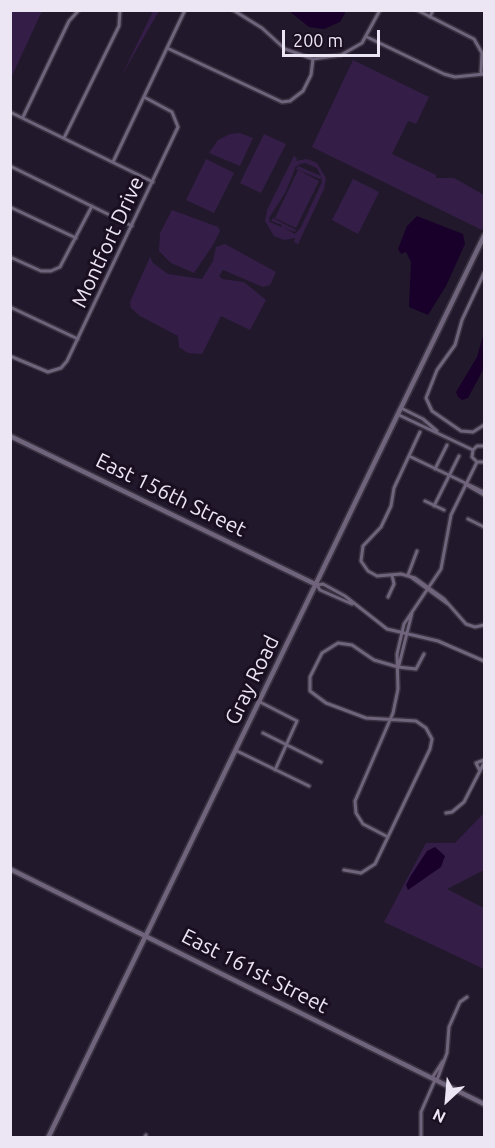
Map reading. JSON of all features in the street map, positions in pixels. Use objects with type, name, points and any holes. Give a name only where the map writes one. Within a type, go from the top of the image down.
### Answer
[{"type":"street","points":[[22,117],[69,21],[79,10]]},
{"type":"street","points":[[64,138],[119,26],[120,10]]},
{"type":"street","points":[[113,162],[185,10]]},
{"type":"street","points":[[233,10],[262,28],[285,49],[313,59],[341,55],[362,43],[380,10]]},
{"type":"street","points":[[239,15],[241,10]]},
{"type":"street","points":[[366,37],[444,74],[455,77],[483,73],[482,53],[474,39],[417,10]]},
{"type":"street","points":[[430,17],[433,10]]},
{"type":"street","points":[[167,48],[282,102],[290,101],[303,91],[311,75],[313,59]]},
{"type":"street","name":"Montfort Drive","points":[[10,356],[42,371],[55,371],[67,361],[176,133],[178,120],[172,112],[144,97]]},
{"type":"street","points":[[10,112],[153,182]]},
{"type":"street","points":[[10,166],[132,226]]},
{"type":"street","points":[[10,257],[41,271],[51,272],[60,267],[92,206]]},
{"type":"street","points":[[10,207],[76,238]]},
{"type":"street","name":"Gray Road","points":[[48,1137],[148,935],[484,236]]},
{"type":"street","points":[[484,273],[462,320],[454,347],[437,370],[427,394],[429,408],[451,425],[470,432],[484,425]]},
{"type":"street","points":[[10,307],[78,339]]},
{"type":"street","points":[[401,408],[423,419],[440,434]]},
{"type":"street","points":[[398,415],[473,450]]},
{"type":"street","points":[[420,432],[394,488],[391,506],[381,526],[365,542],[361,553],[362,564],[369,573],[379,577],[409,576],[448,605],[468,625],[484,625]]},
{"type":"street","name":"East 156th Street","points":[[10,436],[317,585]]},
{"type":"street","points":[[435,469],[447,446]]},
{"type":"street","points":[[484,446],[477,446],[473,450],[472,457],[477,462],[484,462]]},
{"type":"street","points":[[409,456],[484,494]]},
{"type":"street","points":[[434,506],[459,456]]},
{"type":"street","points":[[389,837],[363,824],[354,807],[392,719],[398,689],[399,647],[405,620],[442,566],[449,522],[477,462]]},
{"type":"street","points":[[424,501],[444,510]]},
{"type":"street","points":[[468,519],[484,527]]},
{"type":"street","points":[[409,576],[417,551]]},
{"type":"street","points":[[388,597],[394,584],[393,575]]},
{"type":"street","points":[[354,604],[320,590],[317,585],[323,584],[330,587],[354,604],[382,627],[402,635],[438,641],[484,661]]},
{"type":"street","points":[[398,667],[405,649],[412,612]]},
{"type":"street","points":[[344,870],[361,873],[372,868],[389,837],[432,744],[429,733],[422,724],[412,720],[366,718],[341,711],[316,698],[309,683],[322,653],[338,643],[352,645],[374,660],[416,671],[424,654]]},
{"type":"street","points":[[399,647],[405,649]]},
{"type":"street","points":[[260,702],[297,720],[275,770]]},
{"type":"street","points":[[263,733],[321,762]]},
{"type":"street","points":[[237,751],[309,786]]},
{"type":"street","points":[[446,813],[452,812],[464,801],[484,761]]},
{"type":"street","points":[[480,771],[476,764],[484,761]]},
{"type":"street","name":"East 161st Street","points":[[10,869],[148,935],[484,1104]]},
{"type":"street","points":[[421,1137],[421,1112],[444,1060],[448,1047],[449,1027],[460,1002],[467,997]]},
{"type":"shaded area","points":[[10,11],[42,11],[11,78]]},
{"type":"shaded area","points":[[153,11],[159,11],[122,75]]},
{"type":"shaded area","points":[[289,11],[346,11],[340,22],[324,29],[309,27]]},
{"type":"shaded area","points":[[353,60],[429,97],[416,124],[408,121],[392,154],[436,175],[436,178],[454,178],[484,195],[482,230],[312,147]]},
{"type":"shaded area","points":[[240,133],[253,138],[240,166],[209,153],[218,140],[230,134]]},
{"type":"shaded area","points":[[264,134],[286,144],[261,193],[240,183]]},
{"type":"shaded area","points":[[294,156],[297,158],[296,161],[307,159],[317,163],[326,178],[324,189],[298,244],[294,242],[295,238],[284,240],[274,236],[265,221],[267,210]],"holes":[[[305,163],[317,168],[321,176],[298,166],[296,169],[320,179],[321,177],[322,182],[301,227],[295,234],[284,228],[295,232],[296,230],[273,218],[271,221],[282,225],[281,227],[270,222],[269,218],[285,193],[294,168],[300,164]]]},
{"type":"shaded area","points":[[206,159],[234,173],[214,213],[186,200]]},
{"type":"shaded area","points":[[298,170],[319,181],[296,228],[275,218]]},
{"type":"shaded area","points":[[353,179],[379,192],[358,234],[332,220]]},
{"type":"shaded area","points":[[172,210],[218,227],[220,231],[194,273],[171,263],[159,251],[160,233]]},
{"type":"shaded area","points":[[417,216],[463,234],[465,244],[446,286],[428,315],[409,307],[411,262],[406,252],[401,254],[398,249],[407,226]]},
{"type":"shaded area","points":[[225,244],[276,272],[270,285],[263,287],[223,270],[219,276],[222,279],[244,282],[266,300],[250,330],[221,316],[202,354],[188,353],[179,347],[178,336],[140,316],[131,308],[130,302],[150,257],[153,263],[168,274],[202,279],[213,261],[216,247]]},
{"type":"shaded area","points":[[484,332],[484,368],[468,398],[462,400],[456,392],[477,357]]},
{"type":"shaded area","points":[[484,813],[484,870],[447,889],[484,908],[484,969],[384,922],[426,843],[455,843]]},
{"type":"shaded area","points":[[435,847],[445,856],[441,867],[408,890],[406,885],[410,877],[427,851]]}]
